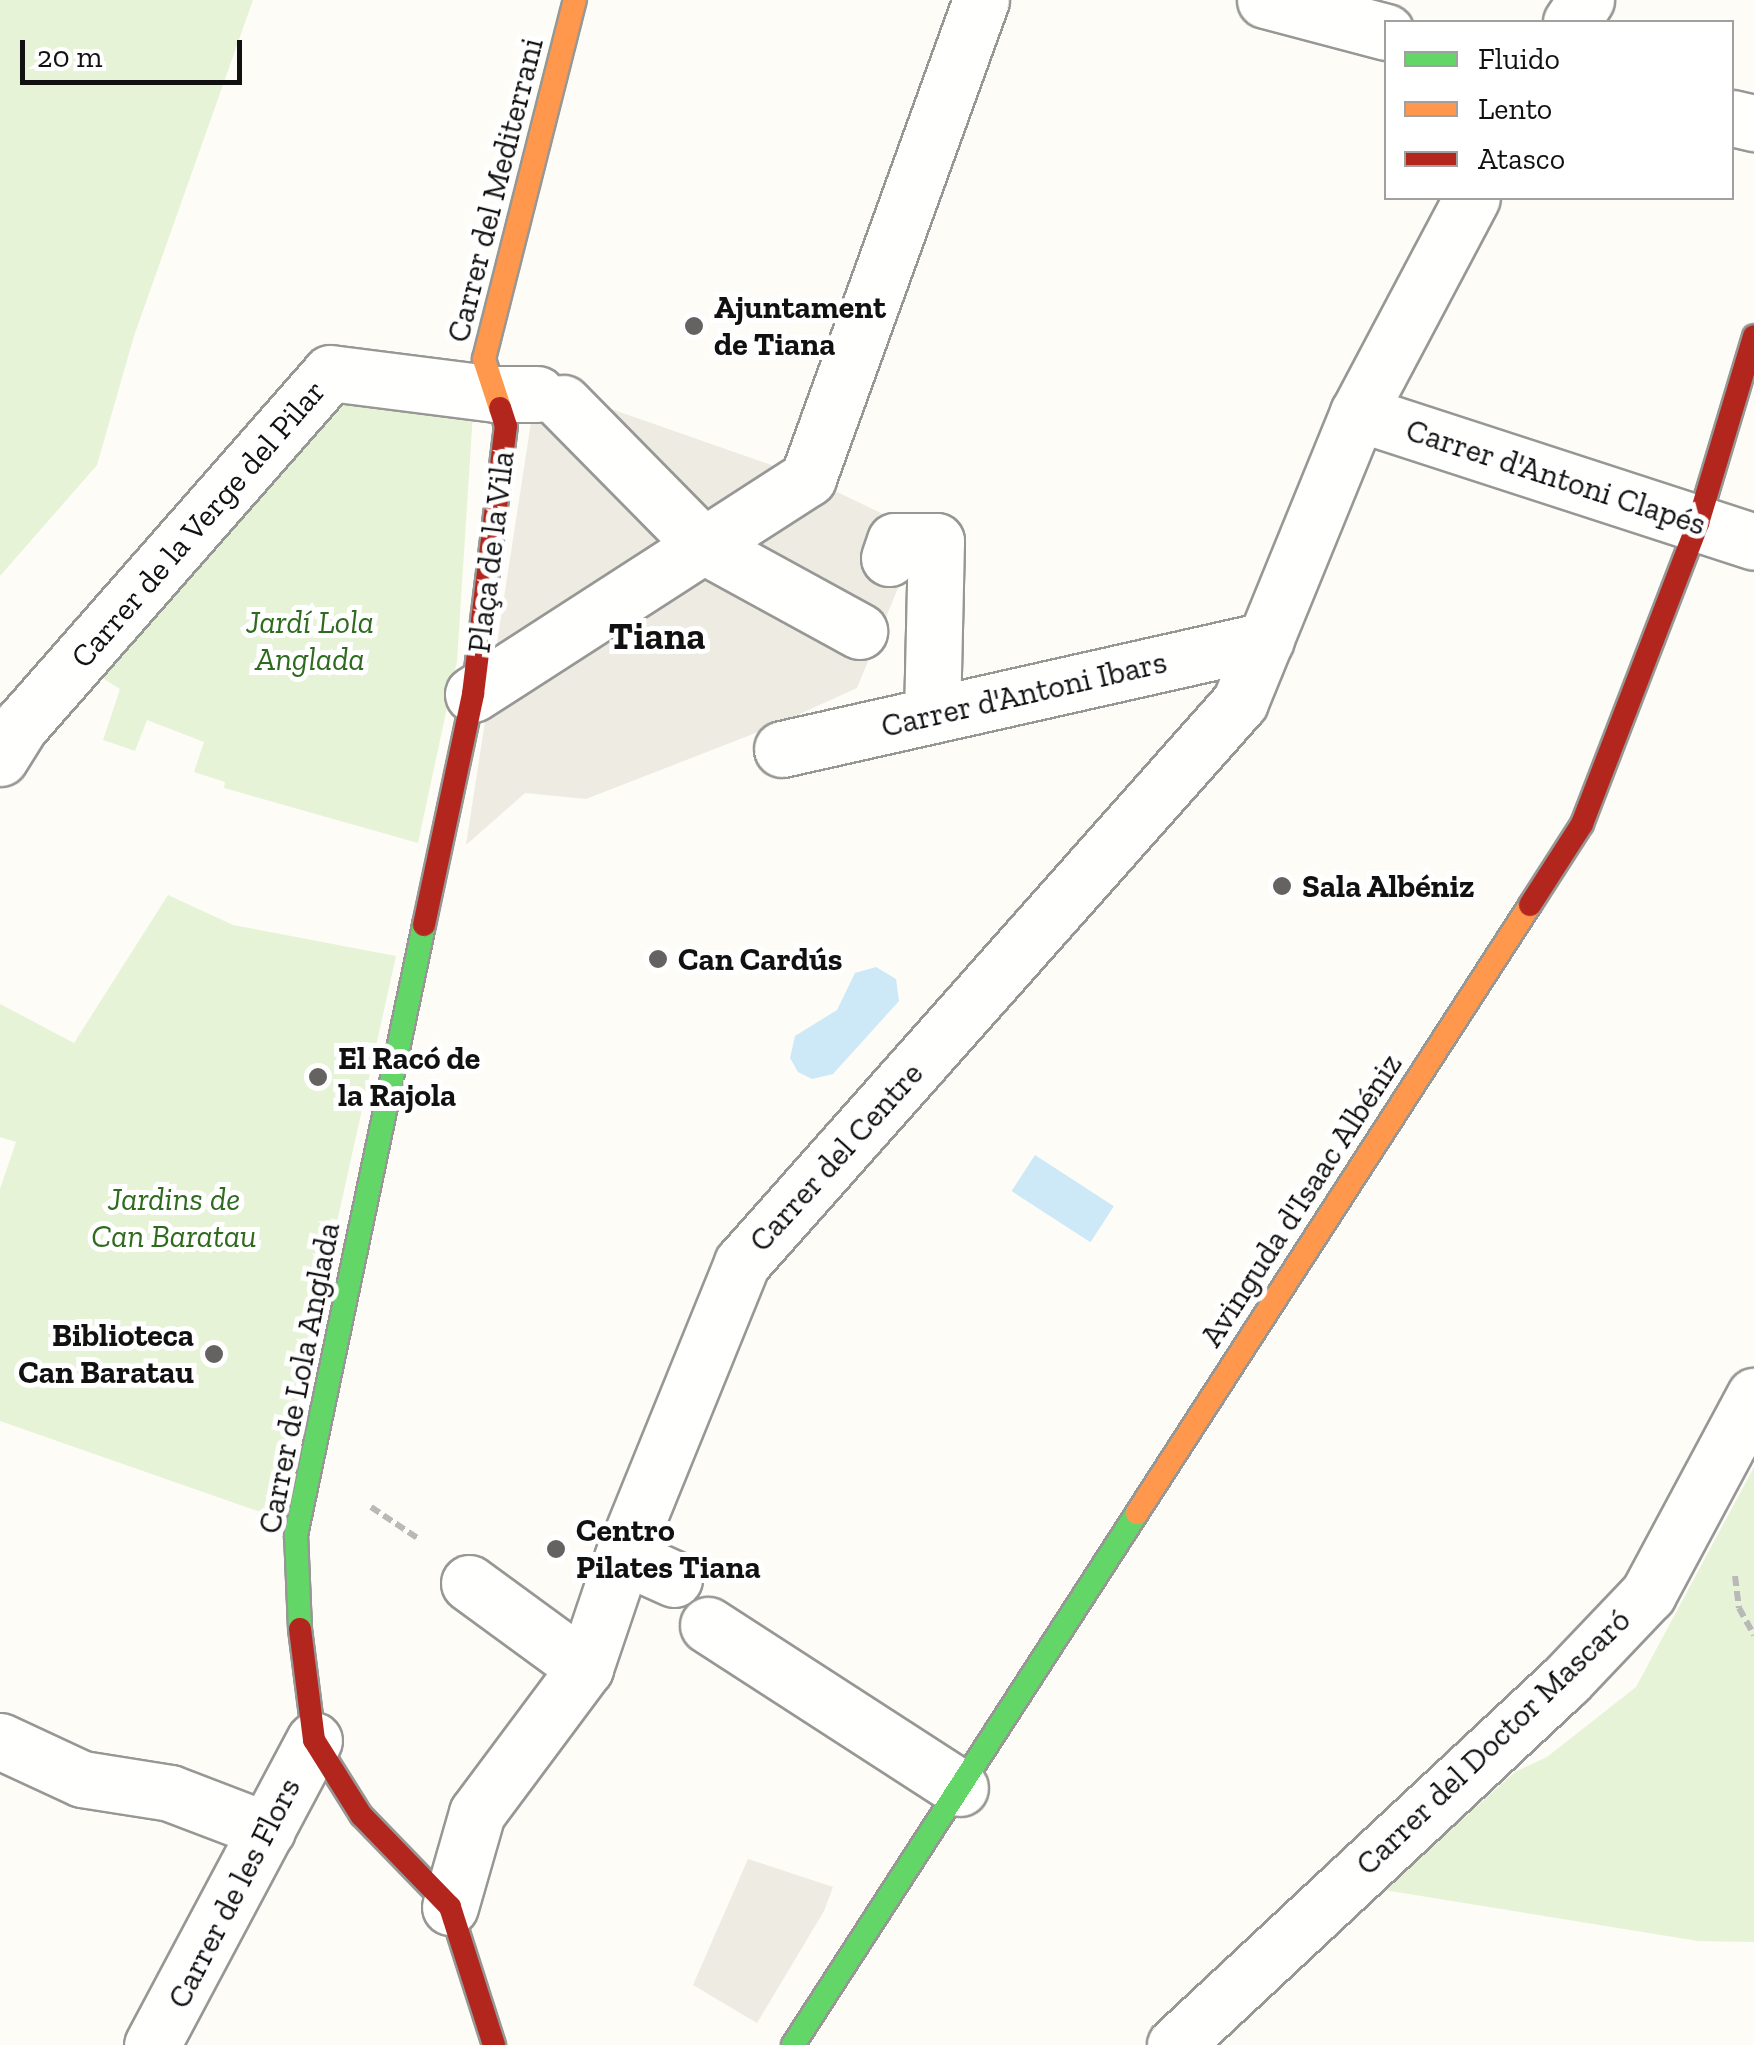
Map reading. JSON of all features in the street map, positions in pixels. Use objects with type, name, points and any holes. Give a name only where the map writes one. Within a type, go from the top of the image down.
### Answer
[{"type":"street","name":"Carrer del Mediterrani","points":[[532,397],[484,360],[575,0]]},
{"type":"street","name":"Plaça de la Vila","points":[[473,694],[808,478],[982,0]]},
{"type":"street","points":[[1266,0],[1384,31]]},
{"type":"street","name":"Carrer del Centre","points":[[450,1907],[477,1813],[585,1668],[623,1556],[742,1263],[1240,702],[1358,413],[1471,200]]},
{"type":"street","name":"Avinguda d'Isaac Albéniz","points":[[793,2045],[1582,824],[1698,522],[1754,336]]},
{"type":"street","name":"Carrer de la Verge del Pilar","points":[[0,758],[21,725],[330,373],[532,397]]},
{"type":"street","points":[[532,397],[704,546],[859,632]]},
{"type":"street","name":"Plaça de la Vila","points":[[440,854],[473,694],[506,426],[532,397]]},
{"type":"street","name":"Carrer d'Antoni Clapés","points":[[1358,413],[1754,542]]},
{"type":"street","points":[[889,558],[895,541],[936,541],[932,715]]},
{"type":"street","name":"Carrer d'Antoni Ibars","points":[[782,748],[1266,640]]},
{"type":"street","name":"Carrer de Lola Anglada","points":[[440,854],[296,1535],[299,1624],[314,1740],[361,1815],[450,1907],[494,2045]]},
{"type":"street","name":"Carrer del Doctor Mascaró","points":[[1175,2045],[1566,1680],[1648,1594],[1754,1396]]},
{"type":"street","points":[[623,1556],[674,1579]]},
{"type":"street","points":[[469,1582],[585,1668]]},
{"type":"street","points":[[708,1626],[960,1788]]},
{"type":"street","name":"Carrer de les Flors","points":[[152,2045],[314,1740]]},
{"type":"street","points":[[0,1741],[82,1779],[170,1793],[266,1830]]},
{"type":"path","points":[[307,1490],[356,1498],[403,1526],[469,1582]]},
{"type":"green space","points":[[0,0],[253,0],[134,336],[97,465],[0,576]]},
{"type":"green space","name":"Jardí Lola Anglada","points":[[331,394],[473,413],[457,661],[418,843],[224,788],[225,782],[194,772],[204,742],[147,720],[135,751],[103,740],[120,689],[87,668]]},
{"type":"green space","name":"Jardins de Can Baratau","points":[[168,895],[233,925],[396,956],[275,1502],[266,1514],[0,1421],[0,1189],[16,1142],[0,1137],[0,1004],[74,1043]]},
{"type":"green space","points":[[1754,1467],[1754,1942],[1698,1941],[1384,1890],[1515,1772],[1547,1757],[1636,1687]]},
{"type":"shaded area","points":[[537,383],[808,478],[883,514],[868,548],[907,566],[857,688],[771,727],[586,799],[525,793],[466,845]]},
{"type":"shaded area","points":[[748,1859],[833,1887],[824,1911],[757,2023],[693,1985]]},
{"type":"water","points":[[876,967],[896,979],[899,1001],[833,1074],[812,1079],[798,1072],[790,1058],[795,1036],[837,1010],[855,973]]},
{"type":"water","points":[[1035,1155],[1114,1206],[1090,1242],[1012,1191]]},
{"type":"traffic: fast","points":[[300,1629],[296,1535],[424,925]]},
{"type":"traffic: fast","points":[[793,2045],[1137,1513]]},
{"type":"traffic: slow","points":[[500,408],[484,359],[575,0]]},
{"type":"traffic: slow","points":[[1137,1513],[1530,905]]},
{"type":"traffic: jam","points":[[1530,905],[1582,824],[1698,523],[1754,336]]},
{"type":"traffic: jam","points":[[424,925],[473,694],[506,426],[500,408]]},
{"type":"traffic: jam","points":[[300,1629],[314,1740],[361,1815],[450,1907],[494,2045]]},
{"type":"place","name":"Ajuntament de Tiana","points":[[694,326]]},
{"type":"place","name":"Sala Albéniz","points":[[1282,886]]},
{"type":"place","name":"Can Cardús","points":[[658,959]]},
{"type":"place","name":"El Racó de la Rajola","points":[[318,1077]]},
{"type":"place","name":"Biblioteca Can Baratau","points":[[214,1354]]},
{"type":"place","name":"Centro Pilates Tiana","points":[[556,1549]]},
{"type":"district","name":"Tiana","points":[[657,637]]}]
